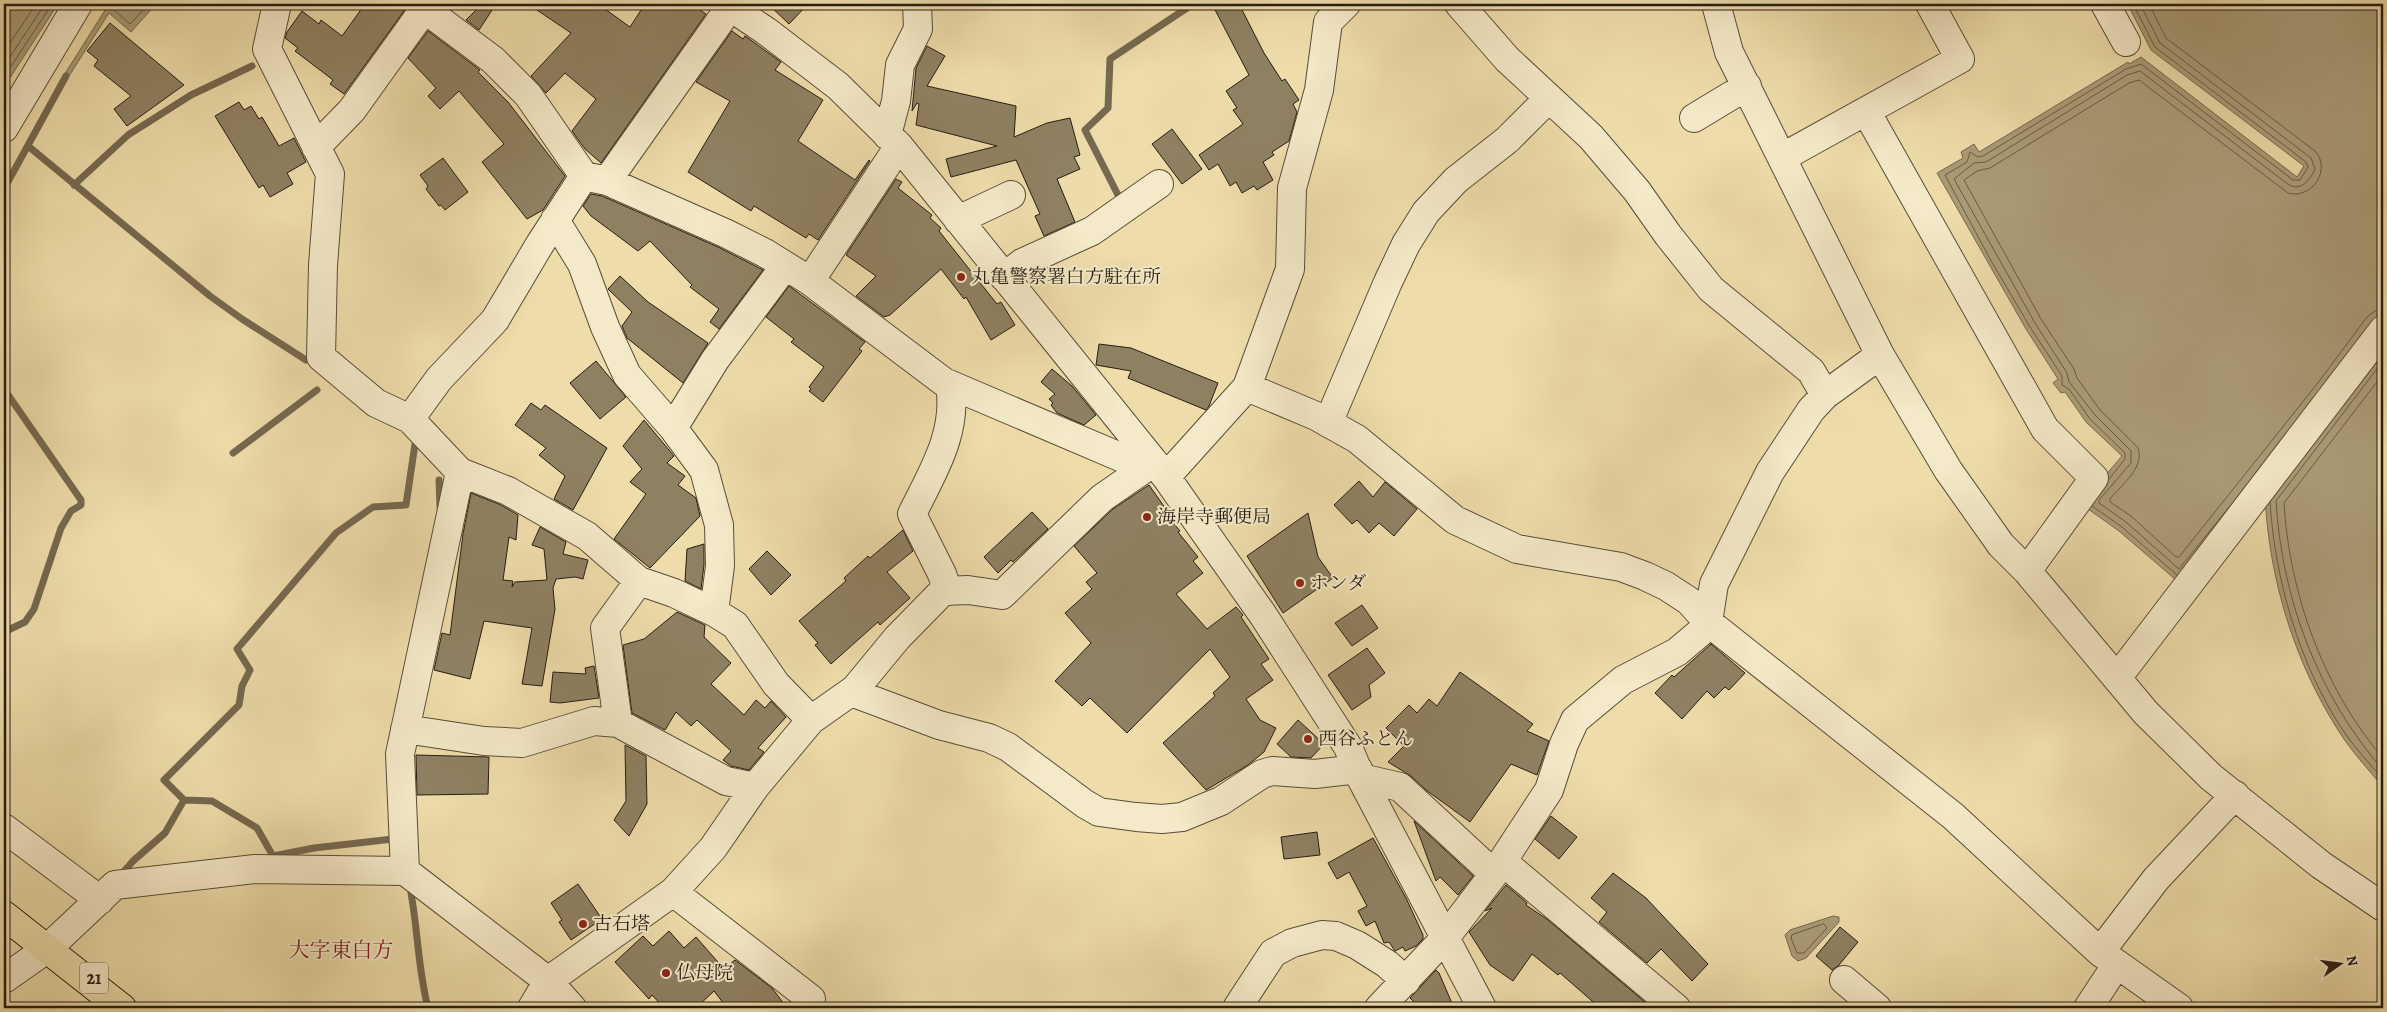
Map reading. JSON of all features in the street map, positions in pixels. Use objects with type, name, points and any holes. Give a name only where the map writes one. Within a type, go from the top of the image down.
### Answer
[{"type":"main road","name":"21","points":[[4,915],[122,1008]]},
{"type":"main road","name":"21","points":[[48,948],[140,1008]]},
{"type":"street","points":[[4,128],[78,4]]},
{"type":"street","points":[[276,4],[267,49],[330,174],[322,265],[322,357],[376,403],[410,419],[460,472],[508,490],[587,536],[639,581],[674,593],[714,612],[735,625],[776,684],[811,720]]},
{"type":"street","points":[[810,281],[893,140],[900,65],[918,29],[917,4]]},
{"type":"street","points":[[1459,4],[1507,59],[1587,133],[1633,186],[1668,235],[1711,288],[1811,371],[1825,395]]},
{"type":"street","points":[[1716,4],[1729,52],[1783,156],[1880,355],[1948,470],[2001,545],[2027,570],[2146,713],[2211,777],[2321,865],[2383,907]]},
{"type":"street","points":[[1783,156],[1960,59],[1930,4]]},
{"type":"street","points":[[2105,4],[2126,42]]},
{"type":"street","points":[[410,419],[439,379],[495,320],[555,220],[595,179],[728,5],[766,30],[838,86],[893,140],[1160,470],[1263,615],[1348,746],[1360,774],[1482,1008]]},
{"type":"street","points":[[316,147],[352,110],[422,6],[493,60],[528,95],[595,179],[725,233],[785,266],[810,281],[950,385],[1132,462],[1160,470]]},
{"type":"street","points":[[532,1008],[548,981],[673,892],[713,848],[755,787],[811,720],[851,692],[897,638],[943,591],[968,590],[1002,595],[1102,498],[1160,470],[1247,387],[1290,269],[1292,188],[1319,90],[1336,10]]},
{"type":"street","points":[[1694,118],[1747,86]]},
{"type":"street","points":[[1328,423],[1388,282],[1406,244],[1426,212],[1456,180],[1507,140],[1549,98]]},
{"type":"street","points":[[1866,111],[2045,429],[2094,478],[2027,570]]},
{"type":"street","points":[[1004,277],[1022,263],[1092,231],[1159,184]]},
{"type":"street","points":[[958,220],[1011,195]]},
{"type":"street","points":[[555,220],[582,264],[605,327],[627,375],[673,428],[704,470],[719,525],[720,566],[714,612]]},
{"type":"street","points":[[673,428],[714,360],[785,266]]},
{"type":"street","points":[[2117,678],[2383,330]]},
{"type":"street","points":[[1379,1008],[1445,938],[1498,867],[1549,790],[1564,744],[1576,720],[1624,680],[1677,652],[1702,630],[1708,622],[1714,584],[1770,472],[1811,410],[1825,395],[1880,355]]},
{"type":"street","points":[[948,591],[942,574],[912,514],[947,440],[952,411],[950,385]]},
{"type":"street","points":[[1247,387],[1328,423],[1357,439],[1455,520],[1518,549],[1621,567],[1666,586],[1689,601],[1708,622],[1954,816],[2108,958],[2179,1008]]},
{"type":"street","points":[[405,871],[400,754],[460,472]]},
{"type":"street","points":[[618,722],[605,628],[639,581]]},
{"type":"street","points":[[851,692],[939,725],[989,738],[1008,747],[1085,804],[1099,812],[1162,819],[1182,817],[1221,801],[1262,774],[1272,771],[1315,774],[1360,774],[1400,787],[1676,1008]]},
{"type":"street","points":[[405,729],[484,741],[522,743],[594,721],[618,722],[726,781],[755,787]]},
{"type":"street","points":[[2088,1008],[2108,958],[2156,879],[2234,796]]},
{"type":"street","points":[[4,828],[100,900]]},
{"type":"street","points":[[4,979],[48,948],[116,885],[255,869],[405,871],[548,981],[572,1008]]},
{"type":"street","points":[[673,892],[811,999]]},
{"type":"street","points":[[1237,1008],[1273,953],[1292,943],[1322,935],[1336,936],[1357,945],[1387,964],[1406,981]]},
{"type":"street","points":[[1844,980],[1877,1008]]},
{"type":"water","points":[[4,4],[58,4],[4,87]]},
{"type":"water","points":[[109,4],[156,4],[131,32],[109,13],[69,76],[66,76],[66,72]]},
{"type":"water","points":[[2383,4],[2383,326],[2176,580],[2119,531],[2081,504],[2122,456],[2086,422],[2065,392],[2061,393],[2053,383],[2058,379],[2026,329],[1937,173],[1963,158],[1961,152],[1974,144],[1979,152],[2128,62],[2129,64],[2141,57],[2297,177],[2304,166],[2151,50],[2128,5]]},
{"type":"water","points":[[2383,342],[2383,787],[2354,753],[2338,730],[2322,703],[2297,647],[2286,618],[2278,588],[2267,527],[2265,496]]},
{"type":"water","points":[[1833,916],[1839,917],[1839,922],[1806,958],[1798,961],[1792,956],[1785,935],[1790,930]]},
{"type":"building","points":[[365,4],[403,4],[404,11],[344,94],[330,84],[333,80],[295,51],[298,48],[285,38],[287,32],[302,11],[319,24],[321,20],[342,36]]},
{"type":"building","points":[[482,4],[496,4],[479,30],[466,20]]},
{"type":"building","points":[[528,4],[598,4],[630,27],[645,4],[691,4],[706,14],[601,163],[585,149],[572,131],[596,99],[565,73],[546,93],[531,76],[571,33]]},
{"type":"building","points":[[768,4],[808,4],[789,24]]},
{"type":"building","points":[[1212,4],[1239,4],[1264,53],[1282,81],[1285,79],[1299,100],[1293,104],[1297,112],[1289,141],[1272,152],[1274,155],[1263,162],[1273,180],[1257,190],[1254,186],[1242,193],[1236,182],[1230,186],[1218,164],[1209,170],[1199,155],[1243,124],[1233,110],[1237,108],[1226,91],[1249,75]]},
{"type":"building","points":[[110,23],[184,85],[127,126],[114,109],[131,96],[94,66],[98,60],[87,51]]},
{"type":"building","points":[[428,31],[480,70],[478,72],[508,102],[565,176],[543,210],[527,219],[482,162],[504,144],[459,91],[440,109],[428,96],[436,88],[408,58]]},
{"type":"building","points":[[732,31],[743,39],[745,36],[781,62],[775,70],[823,100],[798,141],[855,180],[870,161],[818,240],[809,234],[806,238],[754,206],[751,211],[688,172],[730,101],[696,82]]},
{"type":"building","points":[[927,46],[945,56],[927,86],[1016,106],[1014,137],[1047,123],[1070,118],[1080,155],[1074,157],[1080,169],[1057,179],[1075,222],[1044,236],[1035,216],[1040,214],[1016,160],[951,177],[946,159],[997,146],[916,125],[919,104],[917,103],[912,111],[916,68]]},
{"type":"building","points":[[239,102],[244,110],[251,106],[259,119],[262,117],[279,146],[294,138],[306,162],[287,173],[293,184],[270,197],[263,185],[259,188],[215,116]]},
{"type":"building","points":[[1172,129],[1202,169],[1182,184],[1152,144]]},
{"type":"building","points":[[443,158],[468,192],[445,210],[441,205],[439,206],[426,189],[428,186],[420,175]]},
{"type":"building","points":[[896,179],[902,182],[898,188],[932,215],[930,218],[941,228],[939,231],[997,304],[1001,302],[1015,325],[991,340],[966,297],[964,299],[941,269],[890,315],[884,317],[856,296],[876,276],[846,255]]},
{"type":"building","points":[[591,194],[602,196],[718,247],[763,270],[719,329],[710,322],[719,309],[690,287],[692,285],[650,241],[638,251],[591,216],[583,206]]},
{"type":"building","points":[[620,276],[648,302],[708,343],[683,383],[627,338],[622,326],[632,312],[608,289]]},
{"type":"building","points":[[789,286],[865,342],[859,349],[862,351],[823,402],[809,391],[811,389],[809,387],[824,367],[791,342],[794,339],[766,317]]},
{"type":"building","points":[[1099,344],[1131,348],[1218,383],[1209,406],[1206,410],[1128,378],[1131,371],[1096,365]]},
{"type":"building","points":[[596,361],[626,397],[600,419],[570,383]]},
{"type":"building","points":[[1052,369],[1072,386],[1096,415],[1084,425],[1057,413],[1051,405],[1053,403],[1049,399],[1055,394],[1041,382]]},
{"type":"building","points":[[531,403],[541,410],[545,405],[607,448],[573,510],[554,499],[565,476],[539,455],[546,448],[515,425]]},
{"type":"building","points":[[644,420],[674,456],[667,463],[685,476],[678,485],[696,498],[700,516],[650,568],[614,539],[646,494],[630,482],[642,469],[623,446]]},
{"type":"building","points":[[1359,481],[1373,497],[1385,482],[1417,509],[1394,536],[1379,523],[1369,533],[1357,520],[1352,524],[1334,505]]},
{"type":"building","points":[[1149,485],[1173,519],[1171,520],[1180,531],[1178,532],[1198,557],[1193,561],[1203,573],[1176,594],[1207,629],[1236,607],[1243,615],[1241,617],[1269,659],[1261,664],[1273,680],[1246,699],[1260,720],[1276,728],[1264,752],[1248,765],[1206,790],[1163,743],[1215,696],[1213,693],[1230,677],[1210,649],[1127,733],[1090,698],[1082,706],[1055,681],[1091,643],[1065,613],[1092,589],[1086,582],[1097,573],[1074,546],[1113,509]]},
{"type":"building","points":[[471,493],[501,505],[518,515],[516,540],[509,537],[503,580],[513,581],[512,587],[515,582],[547,580],[544,549],[532,545],[540,527],[566,542],[563,554],[588,560],[583,579],[575,577],[556,579],[553,588],[555,609],[542,686],[522,684],[532,628],[484,621],[470,679],[434,670],[442,633],[450,635],[463,534]]},
{"type":"building","points":[[1032,512],[1048,529],[1013,562],[1011,560],[998,573],[984,557]]},
{"type":"building","points":[[1308,513],[1318,557],[1333,578],[1283,613],[1247,556]]},
{"type":"building","points":[[903,530],[913,551],[887,572],[910,598],[880,625],[878,622],[831,664],[815,645],[818,643],[799,621],[846,581],[844,578],[868,556],[870,558]]},
{"type":"building","points":[[704,544],[701,589],[685,581],[687,549]]},
{"type":"building","points":[[767,551],[791,575],[771,595],[749,569]]},
{"type":"building","points":[[1362,605],[1378,628],[1352,646],[1335,623]]},
{"type":"building","points":[[677,612],[705,625],[704,637],[731,663],[711,684],[744,715],[756,700],[765,708],[771,701],[786,717],[758,748],[764,752],[749,770],[731,766],[723,760],[731,751],[697,720],[691,726],[676,712],[665,730],[632,713],[623,645],[644,639]]},
{"type":"building","points":[[1711,644],[1745,673],[1729,690],[1725,687],[1714,698],[1707,691],[1682,719],[1655,693],[1672,675],[1674,677]]},
{"type":"building","points":[[1367,648],[1385,673],[1369,685],[1371,697],[1352,710],[1328,675]]},
{"type":"building","points":[[594,666],[599,698],[560,703],[550,702],[553,672],[586,674],[585,668]]},
{"type":"building","points":[[1460,672],[1533,724],[1527,731],[1549,741],[1537,775],[1511,764],[1470,822],[1426,790],[1411,776],[1388,762],[1404,746],[1386,728],[1409,705],[1417,713],[1429,699],[1437,706]]},
{"type":"building","name":"西谷ふとん","points":[[1298,720],[1324,744],[1311,758],[1291,757],[1277,744]]},
{"type":"building","points":[[625,745],[646,756],[647,804],[629,836],[614,820],[626,801]]},
{"type":"building","points":[[416,755],[489,757],[488,794],[417,795]]},
{"type":"building","points":[[1551,816],[1577,837],[1559,859],[1535,839]]},
{"type":"building","points":[[1414,821],[1473,876],[1458,895],[1440,877],[1436,881]]},
{"type":"building","points":[[1317,832],[1320,855],[1284,859],[1281,837]]},
{"type":"building","points":[[1373,838],[1406,898],[1423,935],[1423,939],[1416,946],[1405,951],[1403,947],[1395,951],[1389,942],[1384,943],[1375,921],[1366,926],[1358,911],[1367,906],[1349,872],[1337,879],[1328,863]]},
{"type":"building","points":[[1613,873],[1646,898],[1708,964],[1692,981],[1661,949],[1647,963],[1599,922],[1607,912],[1591,898]]},
{"type":"building","points":[[578,884],[602,919],[571,940],[559,922],[562,920],[551,903]]},
{"type":"building","points":[[1506,885],[1527,903],[1526,905],[1548,920],[1652,1008],[1600,1008],[1560,973],[1558,975],[1532,954],[1513,981],[1490,965],[1469,932],[1492,908],[1485,911]]},
{"type":"building","points":[[1840,927],[1858,942],[1839,965],[1832,970],[1816,956]]},
{"type":"building","name":"仏母院","points":[[669,931],[684,948],[696,937],[724,969],[735,960],[772,988],[787,1008],[727,1008],[714,991],[696,1008],[664,1008],[652,995],[649,999],[615,962],[643,936],[653,946]]},
{"type":"building","points":[[1436,970],[1454,1008],[1420,1008],[1410,998]]},
{"type":"waterway","points":[[1119,197],[1085,130],[1108,108],[1110,59],[1193,4]]},
{"type":"waterway","points":[[74,185],[128,135],[191,95],[252,66]]},
{"type":"waterway","points":[[4,189],[66,76]]},
{"type":"waterway","points":[[28,146],[210,296],[306,360]]},
{"type":"waterway","points":[[4,389],[81,500],[81,505],[71,511],[61,528],[34,609],[25,622],[4,632]]},
{"type":"waterway","points":[[233,453],[317,390]]},
{"type":"waterway","points":[[120,876],[133,861],[165,833],[184,800],[164,780],[239,705],[242,686],[250,670],[237,649],[336,533],[373,507],[406,505],[415,444]]},
{"type":"waterway","points":[[439,480],[440,507]]},
{"type":"waterway","points":[[184,800],[212,801],[257,828],[273,856],[314,848],[393,839],[393,835]]},
{"type":"waterway","points":[[411,893],[422,979],[428,1008]]},
{"type":"place","name":"丸亀警察署白方駐在所","points":[[961,277]]},
{"type":"place","name":"海岸寺郵便局","points":[[1147,517]]},
{"type":"place","name":"ホンダ","points":[[1300,583]]},
{"type":"place","name":"西谷ふとん","points":[[1308,739]]},
{"type":"place","name":"古石塔","points":[[583,924]]},
{"type":"place","name":"仏母院","points":[[666,973]]},
{"type":"district","name":"大字東白方","points":[[341,950]]}]
